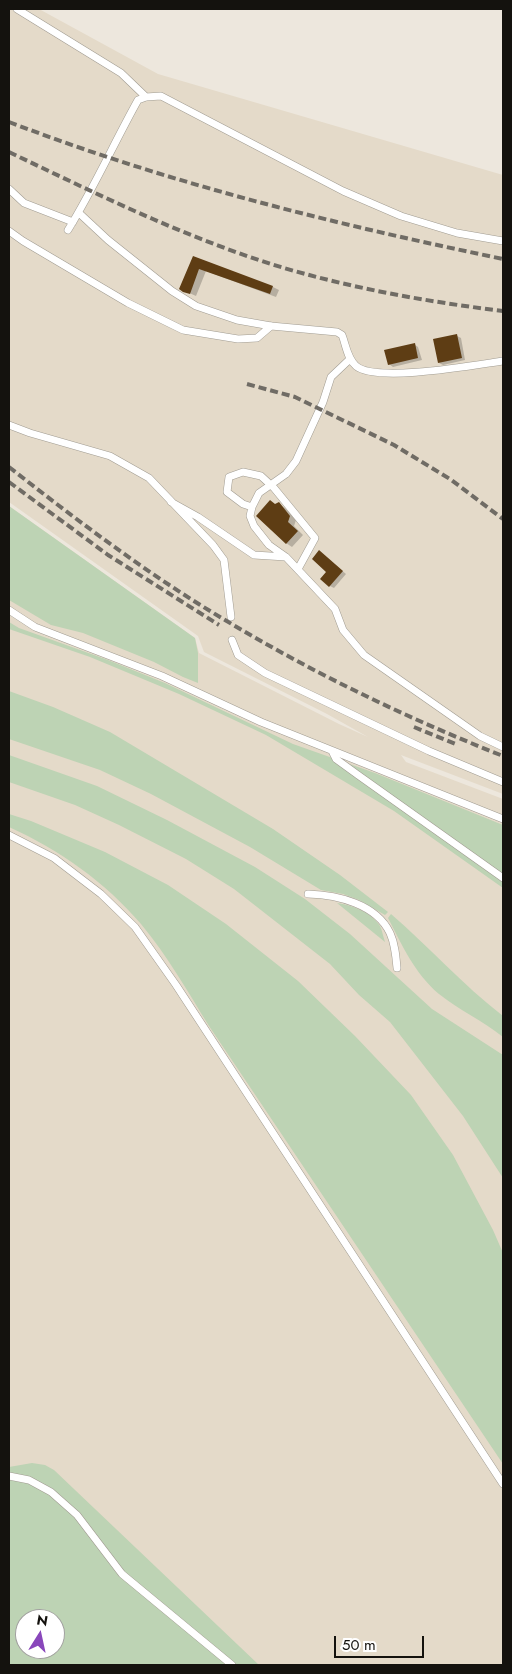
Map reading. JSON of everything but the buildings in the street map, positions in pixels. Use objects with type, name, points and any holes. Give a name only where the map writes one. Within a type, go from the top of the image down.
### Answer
[{"type":"lane","points":[[17,9],[121,74],[146,96]]},
{"type":"lane","points":[[68,230],[138,100],[146,96],[161,96],[335,187],[401,216],[457,232],[503,241]]},
{"type":"lane","points":[[9,189],[24,203],[73,222]]},
{"type":"lane","points":[[78,213],[164,286],[196,306],[237,320],[270,326],[337,332],[342,335],[350,359],[363,370],[384,374],[465,366],[503,360]]},
{"type":"lane","points":[[9,231],[128,303],[183,330],[238,339],[257,338],[270,326]]},
{"type":"lane","points":[[350,359],[331,377],[323,402],[296,461],[286,474],[259,492],[250,516],[254,526],[269,545],[286,557],[336,609],[343,630],[364,655],[480,736],[503,747]]},
{"type":"lane","points":[[9,425],[110,456],[148,478],[224,560],[231,617]]},
{"type":"lane","points":[[252,507],[243,504],[228,492],[228,477],[243,472],[261,476],[271,484],[315,538],[298,569]]},
{"type":"lane","points":[[171,502],[198,517],[254,555],[286,557]]},
{"type":"lane","points":[[9,610],[35,627],[162,676],[261,722],[332,752],[503,819]]},
{"type":"lane","points":[[232,640],[238,655],[265,672],[429,751],[503,782]]},
{"type":"lane","points":[[332,752],[336,759],[358,776],[503,878]]},
{"type":"lane","points":[[9,834],[54,858],[101,894],[135,927],[176,985],[503,1484]]},
{"type":"lane","points":[[308,894],[344,899],[376,915],[385,924],[390,934],[397,968]]},
{"type":"lane","points":[[9,1476],[29,1480],[51,1492],[77,1515],[122,1574],[232,1665]]},
{"type":"shaded area","points":[[9,9],[39,9],[158,74],[503,175],[503,794],[401,755],[406,762],[503,799],[503,1665],[9,1665],[9,506],[195,638],[199,653],[368,737],[327,714],[204,652],[198,636],[9,502]]},
{"type":"green space","points":[[9,506],[195,638],[198,653],[198,683],[154,662],[83,633],[51,625],[9,600]]},
{"type":"green space","points":[[9,622],[19,628],[165,683],[293,744],[375,773],[503,825],[503,888],[394,811],[266,735],[179,694],[90,657],[9,629]]},
{"type":"green space","points":[[9,691],[53,707],[110,732],[273,829],[340,875],[388,912],[385,915],[359,900],[343,894],[321,890],[250,847],[151,794],[100,770],[9,739]]},
{"type":"green space","points":[[9,755],[97,786],[167,820],[255,867],[305,899],[350,934],[432,1009],[503,1055],[503,1178],[463,1116],[390,1022],[359,995],[330,964],[234,889],[186,859],[75,805],[9,782]]},
{"type":"green space","points":[[9,814],[31,821],[105,852],[168,885],[226,924],[298,981],[355,1036],[411,1095],[453,1155],[493,1230],[503,1253],[503,1464],[209,1026],[151,936],[112,894],[81,868],[46,846],[9,827]]},
{"type":"green space","points":[[337,903],[355,907],[372,917],[380,926],[385,942]]},
{"type":"green space","points":[[391,914],[474,992],[503,1016],[503,1037],[447,1000],[430,986],[404,949],[388,918]]},
{"type":"green space","points":[[32,1463],[45,1465],[54,1470],[259,1665],[9,1665],[9,1467]]},
{"type":"railway","points":[[9,122],[131,165],[253,201],[377,232],[503,259]]},
{"type":"railway","points":[[9,152],[110,200],[179,230],[213,244],[284,268],[393,294],[503,311]]},
{"type":"railway","points":[[247,384],[295,397],[394,445],[450,479],[503,519]]},
{"type":"railway","points":[[9,467],[141,566],[258,640],[361,694],[503,756]]},
{"type":"railway","points":[[9,482],[108,555],[219,625]]},
{"type":"railway","points":[[414,727],[458,745]]}]
